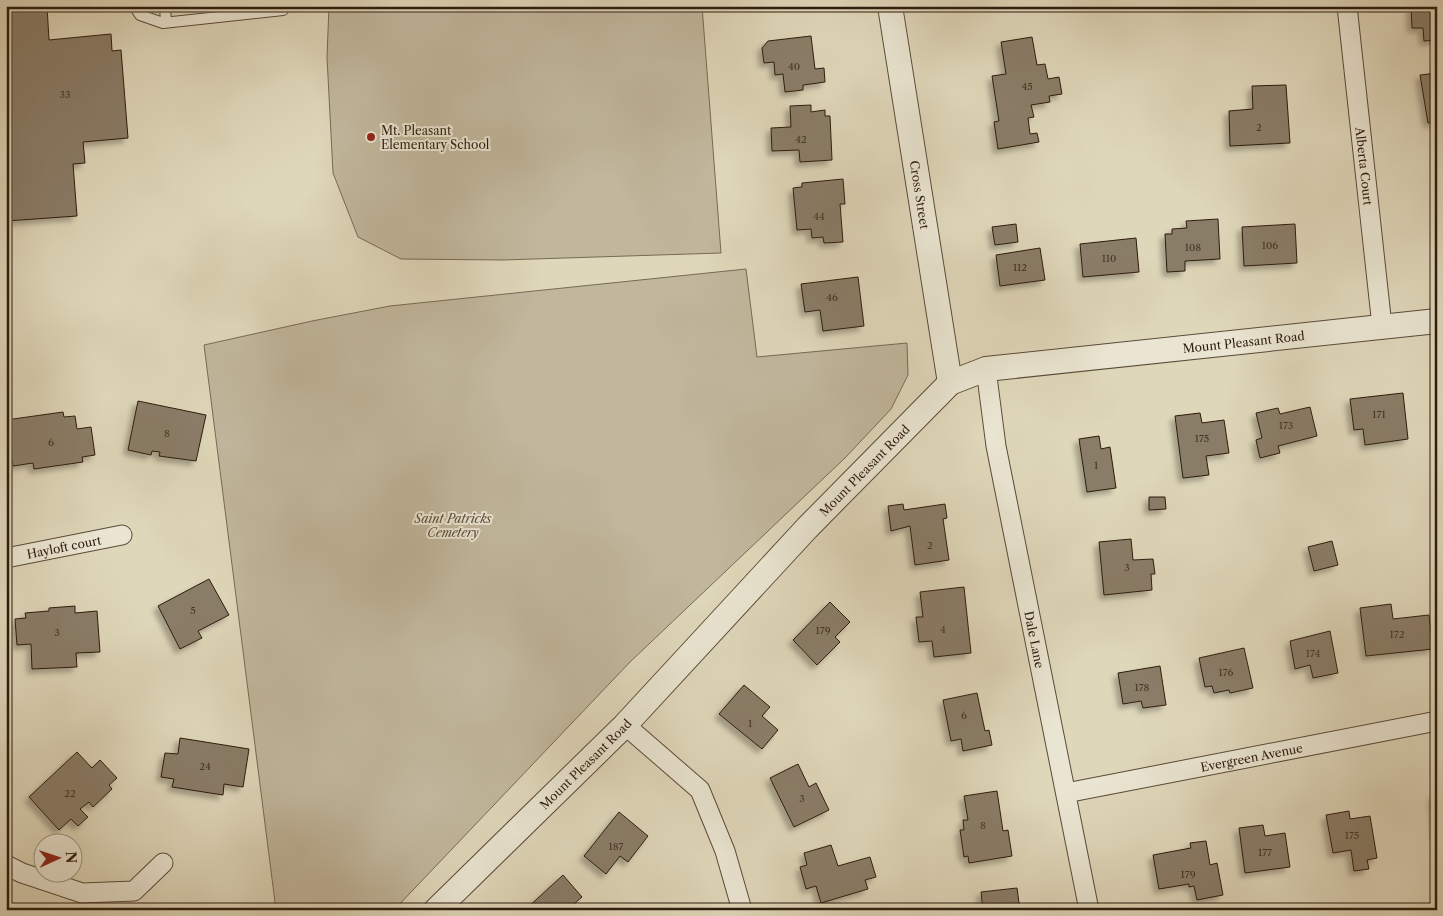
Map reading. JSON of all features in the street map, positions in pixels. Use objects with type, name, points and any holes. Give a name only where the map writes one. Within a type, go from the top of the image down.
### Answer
[{"type":"street","name":"Cross Street","points":[[890,6],[950,384]]},
{"type":"street","name":"Alberta Court","points":[[1346,6],[1382,326]]},
{"type":"street","name":"Mount Pleasant Road","points":[[436,910],[625,725],[807,528],[950,384],[986,369],[1437,321]]},
{"type":"street","name":"Dale Lane","points":[[986,369],[996,446],[1089,910]]},
{"type":"street","name":"Hayloft court","points":[[6,558],[122,535]]},
{"type":"street","name":"Evergreen Avenue","points":[[1066,793],[1437,721]]},
{"type":"street","points":[[625,725],[700,790],[725,851],[742,910]]},
{"type":"street","points":[[6,865],[82,893],[134,892],[163,863]]},
{"type":"lane","points":[[134,6],[140,15],[150,20],[166,22],[283,10],[283,6]]},
{"type":"lane","points":[[165,6],[166,22]]},
{"type":"green space","points":[[329,6],[702,6],[721,253],[503,260],[401,259],[358,237],[333,173],[327,57]]},
{"type":"green space","name":"Saint Patricks Cemetery","points":[[746,269],[757,357],[907,343],[908,375],[891,409],[845,458],[630,662],[394,910],[276,910],[204,345],[390,306]]},
{"type":"building","points":[[47,6],[49,40],[111,34],[112,51],[121,50],[128,138],[83,142],[85,163],[73,164],[77,216],[6,221],[6,7]]},
{"type":"building","points":[[1411,6],[1437,6],[1437,40],[1424,41],[1423,28],[1412,28]]},
{"type":"building","points":[[811,36],[815,69],[824,68],[825,82],[803,85],[803,90],[785,92],[783,74],[775,75],[774,62],[764,63],[762,48],[768,41]]},
{"type":"building","points":[[1032,37],[1037,65],[1045,64],[1048,79],[1059,77],[1062,94],[1049,96],[1050,102],[1031,105],[1034,117],[1028,118],[1030,134],[1037,133],[1039,142],[998,149],[994,122],[999,121],[992,76],[1006,74],[1001,42]]},
{"type":"building","points":[[1437,73],[1437,122],[1428,123],[1420,75]]},
{"type":"building","points":[[1286,85],[1290,143],[1230,146],[1229,111],[1253,109],[1252,86]]},
{"type":"building","points":[[811,105],[811,112],[825,110],[825,116],[830,116],[832,160],[800,162],[799,150],[772,151],[771,128],[791,127],[790,106]]},
{"type":"building","points":[[843,179],[845,204],[840,204],[843,242],[824,243],[823,237],[812,238],[811,229],[797,230],[793,188],[802,187],[802,183]]},
{"type":"building","points":[[1218,219],[1220,259],[1185,261],[1185,271],[1167,272],[1165,234],[1172,234],[1172,229],[1187,228],[1186,221]]},
{"type":"building","points":[[1016,224],[1018,242],[995,245],[992,227]]},
{"type":"building","points":[[1295,224],[1297,263],[1244,266],[1242,227]]},
{"type":"building","points":[[1136,238],[1139,272],[1083,277],[1080,244]]},
{"type":"building","points":[[1040,248],[1045,280],[1000,286],[996,255]]},
{"type":"building","points":[[858,277],[864,326],[823,331],[820,310],[805,312],[801,284]]},
{"type":"building","points":[[1403,393],[1408,439],[1365,445],[1363,429],[1354,430],[1350,399]]},
{"type":"building","points":[[138,401],[206,415],[196,461],[159,456],[160,452],[152,451],[151,455],[128,450]]},
{"type":"building","points":[[1310,407],[1317,436],[1278,446],[1280,453],[1260,458],[1256,440],[1262,438],[1256,413],[1278,408],[1280,414]]},
{"type":"building","points":[[63,412],[64,417],[75,416],[77,429],[91,427],[95,455],[82,457],[83,462],[34,469],[33,463],[13,466],[6,420]]},
{"type":"building","points":[[1200,413],[1202,423],[1224,420],[1229,453],[1206,456],[1209,475],[1183,478],[1175,416]]},
{"type":"building","points":[[1099,436],[1101,449],[1110,447],[1116,488],[1087,492],[1079,439]]},
{"type":"building","points":[[1149,497],[1165,497],[1166,509],[1149,510]]},
{"type":"building","points":[[903,504],[904,510],[945,504],[947,518],[943,519],[949,560],[915,565],[910,526],[891,531],[888,506]]},
{"type":"building","points":[[1131,539],[1133,560],[1153,559],[1155,574],[1151,574],[1152,590],[1104,595],[1099,542]]},
{"type":"building","points":[[1332,541],[1338,565],[1314,571],[1308,547]]},
{"type":"building","points":[[209,579],[229,615],[198,631],[202,638],[180,649],[158,606]]},
{"type":"building","points":[[964,587],[971,653],[934,657],[932,641],[919,642],[916,617],[923,617],[920,592]]},
{"type":"building","points":[[830,602],[850,622],[835,637],[840,642],[817,665],[793,640]]},
{"type":"building","points":[[1391,604],[1393,619],[1429,615],[1433,649],[1366,656],[1360,608]]},
{"type":"building","points":[[75,606],[75,613],[97,611],[100,652],[76,653],[77,667],[32,669],[31,644],[17,645],[15,619],[26,618],[25,613],[49,611],[49,608]]},
{"type":"building","points":[[1330,631],[1338,673],[1313,678],[1310,665],[1295,669],[1290,641]]},
{"type":"building","points":[[1244,648],[1253,688],[1230,693],[1229,690],[1214,693],[1212,686],[1205,687],[1199,658]]},
{"type":"building","points":[[1160,666],[1166,705],[1143,708],[1141,701],[1123,704],[1118,673]]},
{"type":"building","points":[[744,685],[770,707],[762,716],[778,730],[762,749],[719,714]]},
{"type":"building","points":[[977,693],[985,731],[989,730],[992,745],[963,751],[961,739],[951,741],[943,700]]},
{"type":"building","points":[[180,738],[249,749],[243,787],[224,784],[223,795],[172,787],[174,779],[161,777],[165,753],[178,754]]},
{"type":"building","points":[[77,752],[92,768],[100,760],[117,778],[109,785],[112,789],[93,807],[89,802],[80,809],[88,817],[78,826],[71,819],[59,830],[29,797]]},
{"type":"building","points":[[798,764],[809,787],[816,783],[829,810],[794,827],[770,778]]},
{"type":"building","points":[[997,791],[1003,831],[1008,830],[1012,856],[969,863],[968,856],[964,857],[960,830],[964,830],[963,820],[968,820],[964,796]]},
{"type":"building","points":[[1433,795],[1437,795],[1437,836],[1436,836]]},
{"type":"building","points":[[1349,811],[1350,819],[1370,816],[1377,858],[1367,860],[1369,869],[1354,871],[1351,850],[1333,853],[1326,815]]},
{"type":"building","points":[[619,812],[648,836],[628,862],[620,856],[606,874],[584,856]]},
{"type":"building","points":[[1263,825],[1265,836],[1285,833],[1290,867],[1245,873],[1239,828]]},
{"type":"building","points":[[1206,841],[1210,865],[1217,863],[1223,895],[1197,900],[1194,886],[1189,887],[1189,884],[1159,889],[1153,855],[1191,848],[1190,843]]},
{"type":"building","points":[[831,845],[838,866],[870,857],[876,877],[865,880],[868,889],[821,903],[816,886],[806,889],[800,867],[807,865],[804,853]]},
{"type":"building","points":[[563,875],[582,897],[567,910],[525,910]]},
{"type":"building","points":[[1017,888],[1020,910],[983,910],[981,892]]},
{"type":"place","name":"Mt. Pleasant Elementary School","points":[[371,137]]}]
